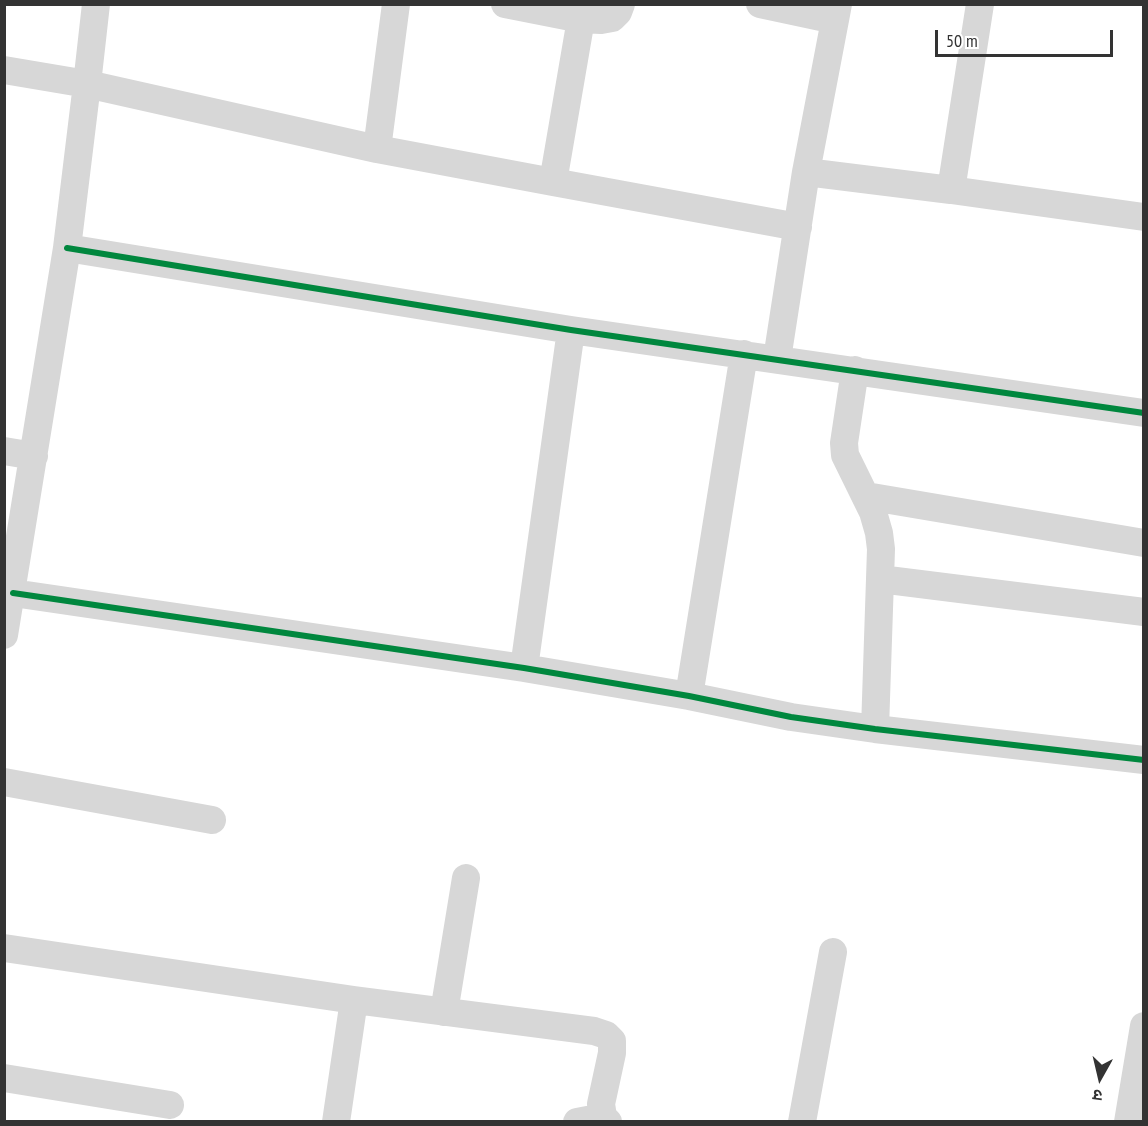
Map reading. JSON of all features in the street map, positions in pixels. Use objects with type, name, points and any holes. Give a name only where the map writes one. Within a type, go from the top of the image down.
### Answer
[{"type":"street","points":[[5,625],[13,593],[67,248],[96,4]]},
{"type":"street","points":[[377,149],[396,4]]},
{"type":"street","points":[[505,4],[581,19],[601,20],[612,18],[618,12],[621,4]]},
{"type":"street","points":[[760,4],[836,12],[806,172],[777,359]]},
{"type":"street","points":[[951,190],[980,4]]},
{"type":"street","points":[[553,182],[581,19]]},
{"type":"street","points":[[4,70],[87,84],[377,149],[798,227]]},
{"type":"street","points":[[806,172],[1143,217]]},
{"type":"street","points":[[67,248],[571,330],[1143,413]]},
{"type":"street","points":[[524,668],[571,330]]},
{"type":"street","points":[[689,696],[744,354]]},
{"type":"street","points":[[855,370],[844,449],[866,496],[879,533],[880,579],[875,729]]},
{"type":"street","points":[[4,451],[34,456]]},
{"type":"street","points":[[866,496],[1143,543]]},
{"type":"street","points":[[880,579],[1143,612]]},
{"type":"street","points":[[13,593],[524,668],[689,696],[791,717],[1143,760]]},
{"type":"street","points":[[4,782],[212,820]]},
{"type":"street","points":[[444,1012],[466,878]]},
{"type":"street","points":[[4,948],[354,1000],[594,1031],[606,1035],[612,1041],[612,1053],[601,1104],[590,1121]]},
{"type":"street","points":[[802,1122],[833,952]]},
{"type":"street","points":[[336,1122],[354,1000]]},
{"type":"street","points":[[1128,1122],[1140,1072],[1143,1026]]},
{"type":"street","points":[[4,1078],[170,1105]]},
{"type":"cycle path","points":[[67,248],[571,330],[1144,413]]},
{"type":"cycle path","points":[[13,593],[524,668],[689,696],[791,717],[1144,760]]}]
